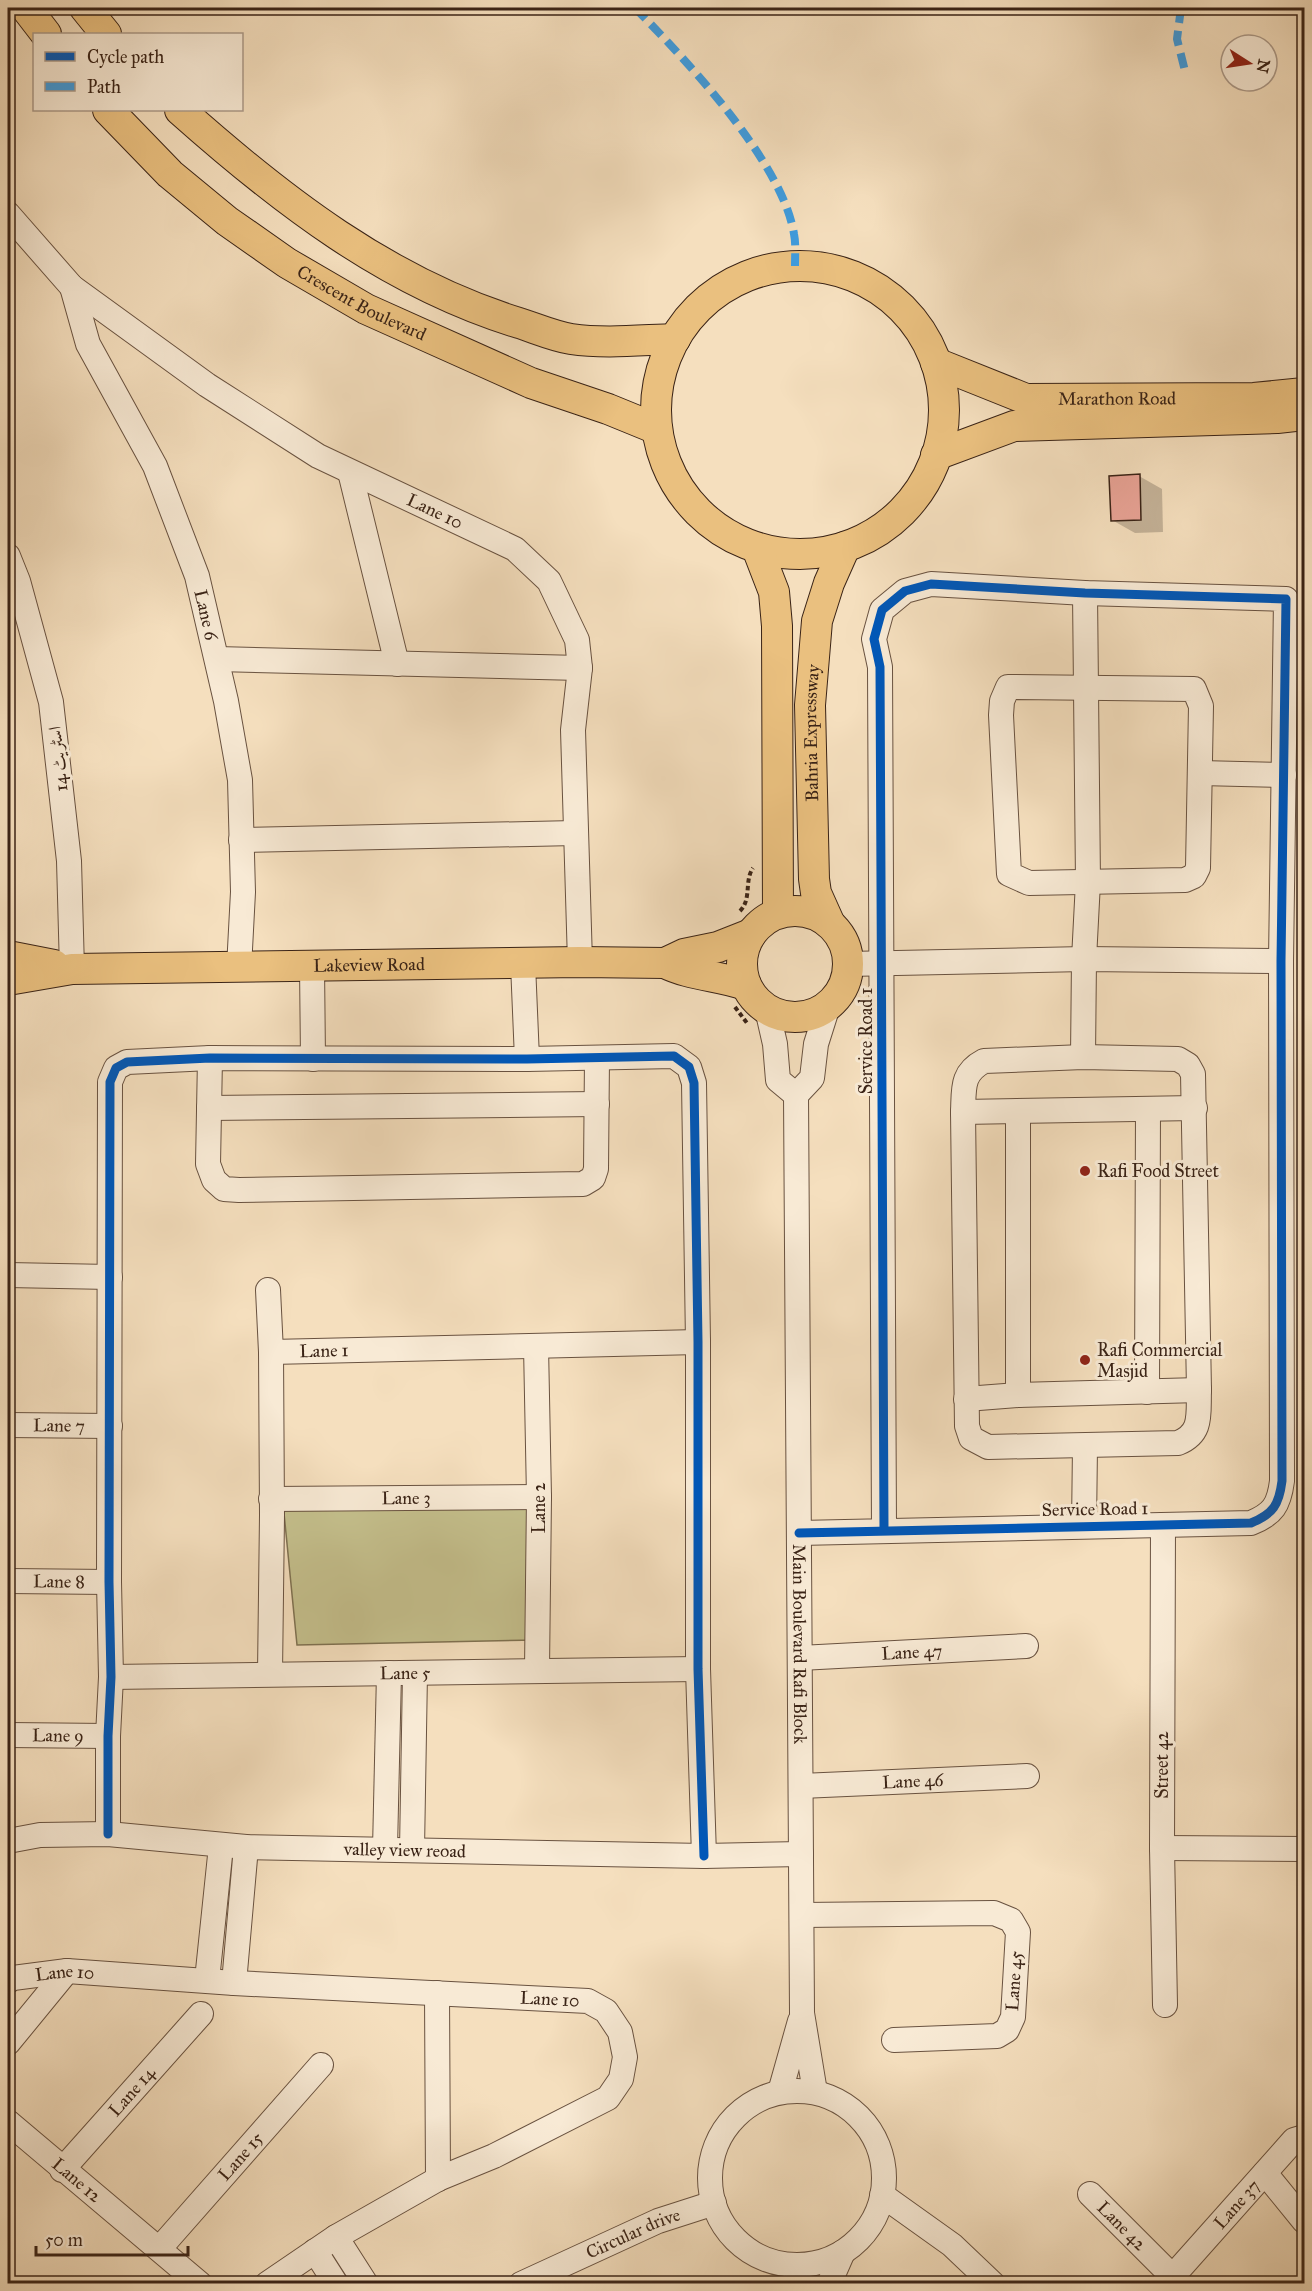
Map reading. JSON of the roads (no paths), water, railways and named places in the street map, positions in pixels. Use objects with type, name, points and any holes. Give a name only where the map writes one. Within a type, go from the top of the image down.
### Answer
[{"type":"main road","points":[[26,8],[45,33]]},
{"type":"main road","points":[[85,8],[105,33]]},
{"type":"main road","name":"Crescent Boulevard","points":[[109,111],[170,174],[227,221],[287,263],[366,309],[531,383],[608,409],[657,429]]},
{"type":"main road","points":[[181,111],[242,165],[335,235],[416,281],[494,315],[570,339],[610,341],[675,339]]},
{"type":"main road","points":[[795,266],[831,269],[866,282],[896,302],[920,330],[936,363],[942,386],[944,409],[942,433],[928,476],[916,495],[902,513],[865,539],[816,554],[786,554],[757,548],[709,522],[690,503],[675,481],[667,464],[657,429],[657,398],[663,368],[675,339],[697,310],[725,287],[759,272],[795,266]]},
{"type":"main road","name":"Marathon Road","points":[[936,363],[1026,399],[1254,398],[1305,393]]},
{"type":"main road","name":"Marathon Road","points":[[936,455],[1014,426],[1277,418],[1305,415]]},
{"type":"main road","name":"Bahria Expressway","points":[[829,922],[816,893],[814,879],[810,705],[817,621],[829,583],[845,547]]},
{"type":"main road","name":"Bahria Expressway","points":[[757,548],[774,592],[777,626],[778,913]]},
{"type":"main road","points":[[791,910],[804,911],[829,922],[843,941],[849,964],[843,987],[828,1006],[802,1017],[784,1016],[767,1009],[754,999],[746,985],[742,964],[743,954],[751,934],[763,921],[778,913],[791,910]]},
{"type":"main road","points":[[665,963],[684,954],[718,947],[751,934]]},
{"type":"main road","points":[[8,956],[72,969]]},
{"type":"main road","name":"Lakeview Road","points":[[72,969],[580,962],[665,963]]},
{"type":"main road","points":[[665,963],[681,972],[724,978],[746,985]]},
{"type":"main road","points":[[8,980],[72,969]]},
{"type":"street","name":"Lane 10","points":[[8,214],[72,287],[207,385],[318,456],[515,549],[549,581],[577,640],[580,668],[573,730],[580,962]]},
{"type":"street","name":"Lane 6","points":[[72,287],[88,344],[155,466],[197,576],[217,659],[240,780],[243,892],[239,968]]},
{"type":"street","points":[[350,472],[397,664]]},
{"type":"street","name":"اسٹریٹ 14","points":[[8,556],[18,581],[51,702],[69,861],[72,969]]},
{"type":"street","name":"Service Road 1","points":[[799,1533],[1251,1523],[1266,1517],[1275,1508],[1280,1497],[1282,1481],[1281,960],[1286,599],[1085,593],[931,584],[905,591],[882,610],[874,639],[880,668],[884,1530]]},
{"type":"street","points":[[1083,1057],[1088,882],[1085,593]]},
{"type":"street","points":[[217,659],[580,668]]},
{"type":"street","points":[[1008,687],[1086,687],[1194,689],[1201,706],[1198,868],[1194,876],[1185,880],[1029,883],[1009,874],[1002,701],[1008,687]]},
{"type":"street","points":[[1200,773],[1284,775]]},
{"type":"street","points":[[241,840],[575,833]]},
{"type":"street","points":[[849,964],[1084,959],[1281,960]]},
{"type":"street","points":[[523,964],[526,1059]]},
{"type":"street","points":[[312,966],[314,1059]]},
{"type":"street","points":[[767,1009],[776,1044],[778,1080],[796,1095],[812,1078],[816,1044],[828,1006]]},
{"type":"street","points":[[108,1834],[108,1736],[111,1677],[109,1582],[110,1082],[116,1068],[127,1062],[210,1058],[526,1059],[674,1056],[689,1067],[694,1083],[698,1342],[698,1669],[704,1856]]},
{"type":"street","points":[[1083,1057],[1178,1059],[1188,1065],[1193,1074],[1199,1390],[1196,1429],[1190,1438],[1178,1443],[988,1447],[971,1438],[967,1426],[964,1087],[973,1067],[984,1061],[1083,1057]]},
{"type":"street","points":[[210,1058],[208,1164],[214,1179],[224,1190],[239,1190],[583,1184],[593,1178],[596,1169],[597,1058]]},
{"type":"street","name":"Main Boulevard Rafi Block","points":[[796,1095],[802,2013]]},
{"type":"street","points":[[209,1108],[597,1104]]},
{"type":"street","points":[[963,1112],[1195,1108]]},
{"type":"street","points":[[1147,1392],[1148,1109]]},
{"type":"street","points":[[1018,1111],[1018,1395]]},
{"type":"street","points":[[8,1275],[110,1277]]},
{"type":"street","points":[[268,1290],[271,1352],[272,1499],[270,1673]]},
{"type":"street","name":"Lane 1","points":[[271,1352],[698,1342]]},
{"type":"street","name":"Lane 2","points":[[536,1346],[539,1497],[537,1670]]},
{"type":"street","points":[[966,1399],[1018,1395],[1199,1390]]},
{"type":"street","name":"Lane 7","points":[[8,1425],[110,1426]]},
{"type":"street","points":[[1084,1526],[1085,1446]]},
{"type":"street","name":"Lane 3","points":[[272,1499],[539,1497]]},
{"type":"street","name":"Street 42","points":[[1163,1525],[1162,1848],[1165,2005]]},
{"type":"street","name":"Lane 8","points":[[8,1581],[109,1582]]},
{"type":"street","name":"Lane 47","points":[[800,1658],[1026,1646]]},
{"type":"street","name":"Lane 5","points":[[111,1677],[270,1673],[698,1669]]},
{"type":"street","points":[[412,1850],[415,1672]]},
{"type":"street","points":[[385,1849],[389,1673]]},
{"type":"street","name":"Lane 9","points":[[8,1735],[108,1736]]},
{"type":"street","name":"Lane 46","points":[[801,1786],[1028,1776]]},
{"type":"street","name":"valley view reoad","points":[[8,1841],[40,1835],[108,1834],[246,1847],[704,1856],[801,1854]]},
{"type":"street","points":[[207,1980],[221,1846]]},
{"type":"street","points":[[234,1983],[246,1847]]},
{"type":"street","points":[[1162,1848],[1305,1849]]},
{"type":"street","name":"Lane 45","points":[[802,1916],[994,1913],[1011,1920],[1018,1932],[1013,2017],[1007,2030],[997,2036],[894,2040]]},
{"type":"street","name":"Lane 10","points":[[8,1981],[13,1978],[67,1971],[234,1983],[588,2001],[606,2012],[620,2032],[625,2057],[621,2079],[608,2098],[494,2157],[438,2179],[336,2236],[267,2283]]},
{"type":"street","points":[[8,2043],[67,1971]]},
{"type":"street","points":[[437,1993],[438,2179]]},
{"type":"street","points":[[780,2092],[802,2013]]},
{"type":"street","points":[[802,2013],[815,2092]]},
{"type":"street","name":"Lane 14","points":[[62,2170],[201,2014]]},
{"type":"street","name":"Lane 15","points":[[160,2248],[321,2065]]},
{"type":"street","points":[[797,2090],[815,2092],[842,2103],[865,2123],[873,2136],[881,2157],[884,2179],[875,2217],[853,2245],[820,2262],[795,2265],[774,2272],[759,2256],[739,2243],[724,2225],[714,2203],[711,2171],[716,2148],[727,2126],[750,2104],[780,2092],[797,2090]]},
{"type":"street","name":"Lane 12","points":[[8,2122],[62,2170],[200,2283]]},
{"type":"street","name":"Lane 37","points":[[1176,2280],[1294,2140],[1305,2137]]},
{"type":"street","points":[[1265,2173],[1305,2221]]},
{"type":"street","name":"Lane 42","points":[[1090,2194],[1176,2280]]},
{"type":"street","points":[[882,2195],[952,2245],[993,2283]]},
{"type":"street","name":"Circular drive","points":[[521,2283],[658,2221],[714,2203]]},
{"type":"street","points":[[336,2236],[366,2283]]},
{"type":"street","points":[[315,2251],[336,2283]]},
{"type":"street","points":[[829,2283],[843,2252]]},
{"type":"place","name":"Rafi Food Street","points":[[1085,1171]]},
{"type":"place","name":"Rafi Commercial Masjid","points":[[1085,1360]]}]
